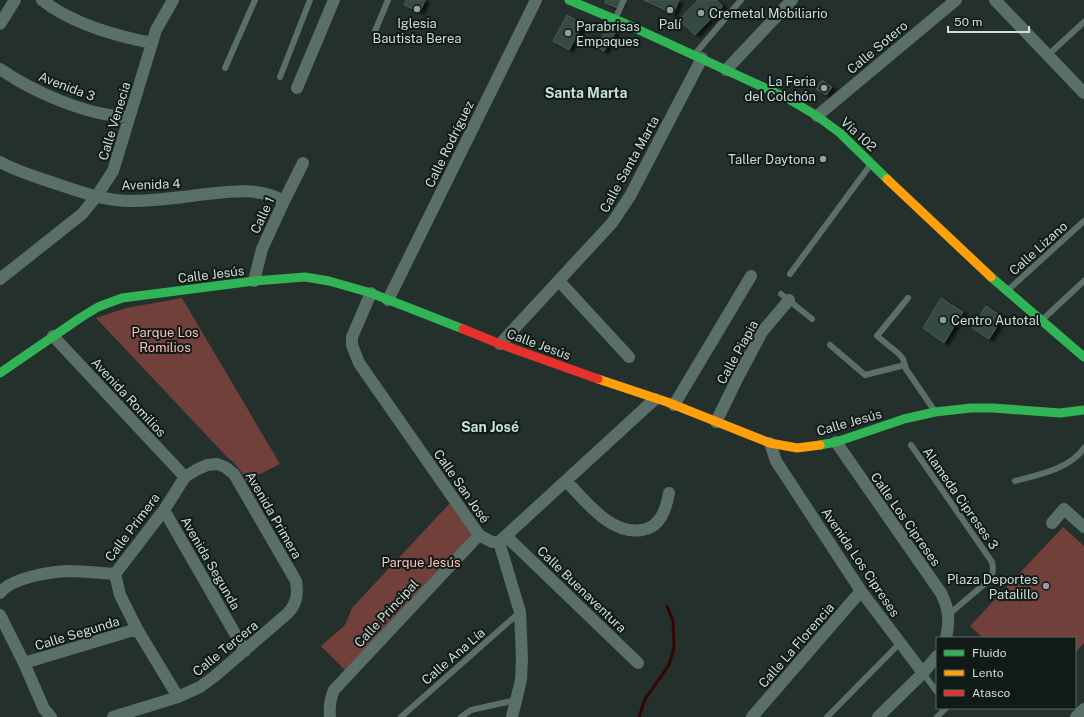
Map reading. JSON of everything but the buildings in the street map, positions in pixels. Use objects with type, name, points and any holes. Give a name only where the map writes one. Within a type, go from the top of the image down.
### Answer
[{"type":"street","points":[[0,24],[15,0]]},
{"type":"street","points":[[42,0],[54,10],[107,32],[152,43]]},
{"type":"street","name":"Calle Venecia","points":[[0,278],[82,214],[96,197],[113,170],[156,30],[173,0]]},
{"type":"street","points":[[297,88],[334,0]]},
{"type":"street","name":"Calle Rodríguez","points":[[388,300],[536,0]]},
{"type":"street","name":"Vía 102","points":[[570,0],[698,56],[787,98],[817,116],[840,133],[1006,292],[1040,322],[1084,357]]},
{"type":"street","points":[[726,70],[792,0]]},
{"type":"street","name":"Calle Sotero","points":[[817,116],[956,0]]},
{"type":"street","points":[[995,0],[1084,93]]},
{"type":"street","name":"Calle Santa Marta","points":[[500,344],[612,223],[630,196],[698,56]]},
{"type":"street","name":"Avenida 3","points":[[0,69],[26,85],[74,105],[102,114],[129,116]]},
{"type":"street","name":"Calle 1","points":[[254,281],[262,249],[303,163]]},
{"type":"street","name":"Avenida 4","points":[[2,166],[96,197],[130,201],[185,197],[241,190],[262,192],[284,201]]},
{"type":"street","points":[[674,405],[751,276]]},
{"type":"street","name":"Calle Jesús","points":[[0,373],[98,307],[122,298],[254,281],[305,278],[329,281],[371,293],[500,344],[674,405],[770,443],[797,448],[836,442],[904,419],[935,412],[986,408],[1060,413],[1084,410]]},
{"type":"street","points":[[559,281],[629,357]]},
{"type":"street","name":"Calle San José","points":[[371,293],[352,337],[352,345],[359,363],[479,535],[492,542],[503,539]]},
{"type":"street","name":"Calle Piapia","points":[[716,422],[762,332],[785,297]]},
{"type":"street","name":"Avenida Romilios","points":[[53,336],[185,477]]},
{"type":"street","points":[[512,717],[521,680],[522,658],[520,612],[503,539],[655,399]]},
{"type":"street","name":"Calle Los Cipreses","points":[[836,442],[940,593],[946,604],[948,615],[946,637]]},
{"type":"street","name":"Avenida Los Cipreses","points":[[770,443],[776,461],[861,591],[923,673]]},
{"type":"street","name":"Avenida Primera","points":[[185,477],[208,465],[217,464],[225,467],[234,474],[296,581],[297,600]]},
{"type":"street","name":"Calle Primera","points":[[0,593],[10,584],[47,574],[67,571],[115,574],[164,510],[185,477]]},
{"type":"street","points":[[566,481],[602,516],[613,525],[624,530],[637,531],[647,529],[655,525],[661,518],[666,507],[669,493]]},
{"type":"street","points":[[1052,523],[1064,509],[1084,527]]},
{"type":"street","name":"Avenida Segunda","points":[[164,510],[245,651]]},
{"type":"street","name":"Calle Principal","points":[[330,717],[329,708],[334,690],[479,535]]},
{"type":"street","name":"Calle Buenaventura","points":[[503,539],[638,663]]},
{"type":"street","points":[[115,574],[120,595],[178,697]]},
{"type":"street","name":"Calle La Florencia","points":[[752,717],[861,591]]},
{"type":"street","name":"Calle Tercera","points":[[113,717],[178,697],[200,686],[215,676],[288,613],[297,600]]},
{"type":"street","points":[[0,615],[24,663],[44,709],[51,717]]},
{"type":"street","name":"Calle Segunda","points":[[24,663],[138,629]]},
{"type":"street","points":[[878,717],[923,673],[936,657]]},
{"type":"street","points":[[1076,717],[1084,709]]},
{"type":"lane","points":[[225,68],[255,0]]},
{"type":"lane","points":[[280,77],[310,0]]},
{"type":"lane","points":[[375,31],[388,0]]},
{"type":"lane","points":[[615,19],[624,0]]},
{"type":"lane","points":[[698,56],[741,0]]},
{"type":"lane","points":[[1048,55],[1084,22]]},
{"type":"lane","points":[[790,274],[871,164]]},
{"type":"lane","name":"Calle Lizano","points":[[1006,292],[1084,221]]},
{"type":"lane","points":[[1040,322],[1084,281]]},
{"type":"lane","points":[[785,297],[812,319]]},
{"type":"lane","points":[[908,298],[877,336],[903,359],[906,369],[935,412]]},
{"type":"lane","points":[[830,345],[865,375],[905,365]]},
{"type":"lane","name":"Alameda Cipreses 3","points":[[911,445],[992,562],[994,569],[992,576],[987,582],[948,615]]},
{"type":"lane","points":[[1015,481],[1048,472],[1070,462],[1084,448]]},
{"type":"lane","name":"Calle Ana Lía","points":[[401,717],[520,612]]},
{"type":"lane","points":[[827,717],[900,643]]},
{"type":"lane","name":"Avenida Los Cipreses","points":[[923,673],[936,691]]},
{"type":"lane","points":[[462,717],[471,710],[517,700]]},
{"type":"lane","points":[[937,717],[945,709]]},
{"type":"green space","name":"Parque Los Romilios","points":[[182,298],[280,464],[246,481],[236,465],[96,318],[126,308]]},
{"type":"green space","name":"Parque Jesús","points":[[450,503],[471,534],[345,670],[321,646],[345,625],[352,608]]},
{"type":"green space","name":"Plaza Deportes Patalillo","points":[[1063,527],[1084,546],[1084,643],[1076,652],[1076,637],[982,637],[970,626]]},
{"type":"waterway","points":[[639,717],[645,699],[669,665],[674,648],[673,621],[667,606]]},
{"type":"traffic: fast","points":[[569,0],[626,24],[787,98],[817,116],[840,133],[887,179]]},
{"type":"traffic: fast","points":[[0,373],[80,318],[98,307],[122,298],[254,281],[305,277],[329,281],[371,293],[463,329]]},
{"type":"traffic: fast","points":[[991,277],[1084,357]]},
{"type":"traffic: fast","points":[[820,445],[836,442],[904,419],[935,412],[971,408],[993,408],[1060,413],[1084,410]]},
{"type":"traffic: slow","points":[[887,179],[991,277]]},
{"type":"traffic: slow","points":[[598,379],[667,402],[770,443],[797,448],[820,445]]},
{"type":"traffic: jam","points":[[463,329],[500,344],[598,379]]},
{"type":"place","name":"Iglesia Bautista Berea","points":[[417,9]]},
{"type":"place","name":"Palí","points":[[670,10]]},
{"type":"place","name":"Cremetal Mobiliario","points":[[701,13]]},
{"type":"place","name":"Parabrisas Empaques","points":[[568,33]]},
{"type":"place","name":"La Feria del Colchón","points":[[824,88]]},
{"type":"place","name":"Taller Daytona","points":[[823,159]]},
{"type":"place","name":"Centro Autotal","points":[[943,320]]},
{"type":"place","name":"Plaza Deportes Patalillo","points":[[1046,586]]},
{"type":"district","name":"Santa Marta","points":[[586,93]]},
{"type":"district","name":"San José","points":[[490,427]]}]
